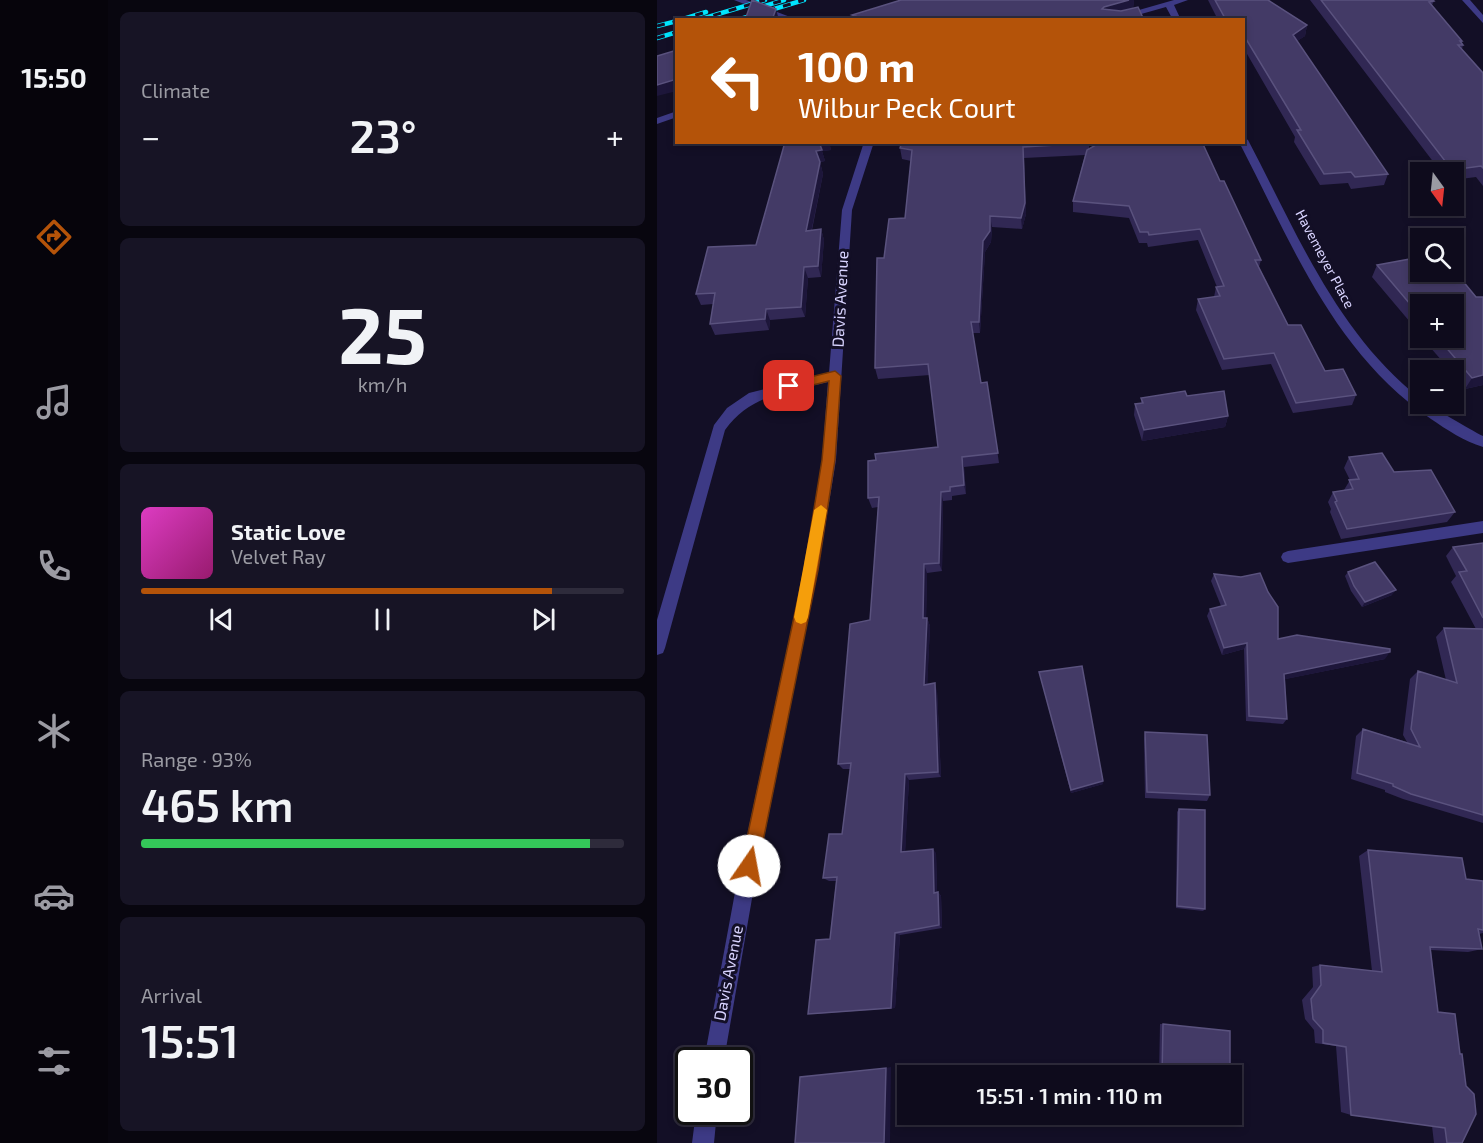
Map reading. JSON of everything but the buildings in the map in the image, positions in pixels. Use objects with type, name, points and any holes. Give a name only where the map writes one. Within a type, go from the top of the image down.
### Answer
[{"type":"street","points":[[738,0],[788,18]]},
{"type":"street","points":[[1116,18],[1184,0]]},
{"type":"street","points":[[1466,0],[1483,20]]},
{"type":"street","points":[[1169,4],[1176,18]]},
{"type":"street","points":[[657,121],[675,115]]},
{"type":"street","name":"Davis Avenue","points":[[716,1047],[745,887],[811,570],[829,460],[847,210],[868,144]]},
{"type":"street","name":"Havemeyer Place","points":[[1245,144],[1329,304],[1352,338],[1385,375],[1414,402],[1451,426],[1483,442]]},
{"type":"street","points":[[657,648],[719,429],[732,411],[755,396],[835,376]]},
{"type":"street","points":[[1288,557],[1483,527]]},
{"type":"street","points":[[703,1143],[705,1125]]},
{"type":"railway","points":[[705,18],[765,0]]},
{"type":"railway","points":[[758,8],[784,0]]},
{"type":"railway","points":[[744,18],[804,0]]},
{"type":"railway","points":[[686,18],[706,12]]},
{"type":"railway","points":[[657,26],[675,22]]},
{"type":"railway","points":[[657,38],[675,33]]},
{"type":"slow traffic","points":[[801,617],[821,510]]},
{"type":"route","points":[[749,866],[811,570],[829,460],[835,376],[789,386]]}]
